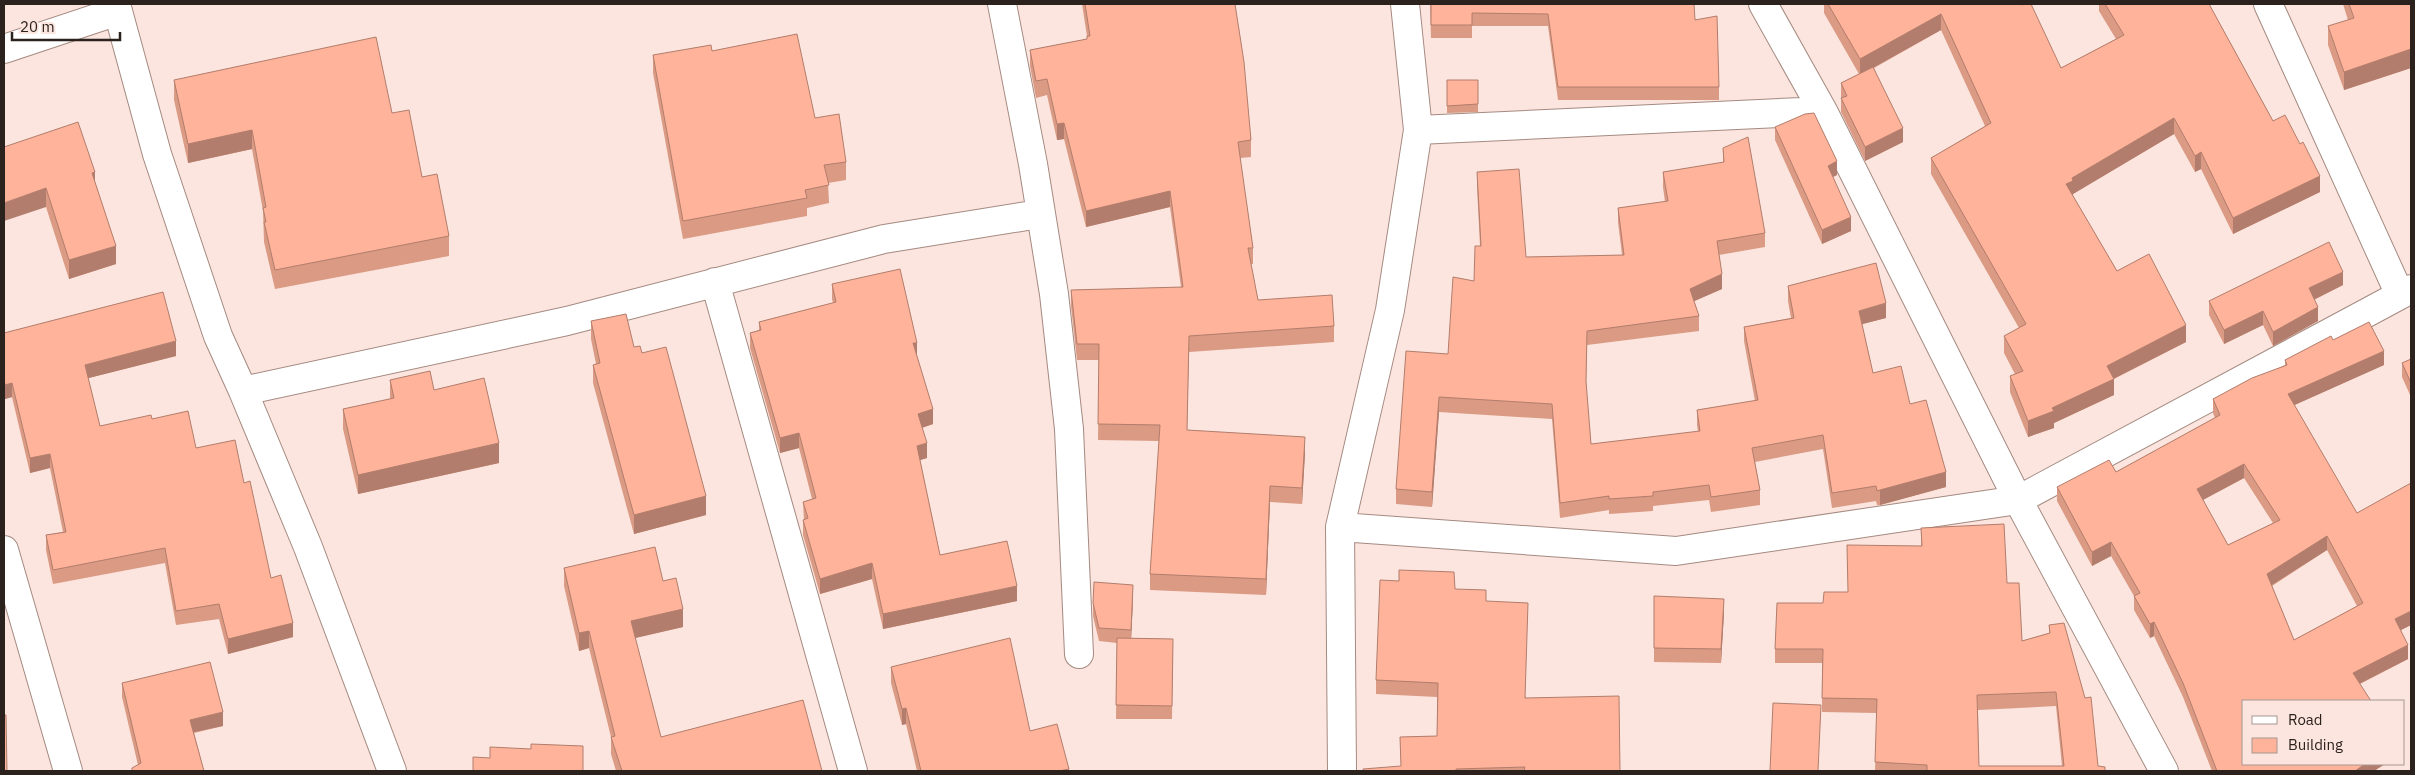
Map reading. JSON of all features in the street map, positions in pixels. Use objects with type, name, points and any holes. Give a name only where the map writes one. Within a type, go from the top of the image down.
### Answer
[{"type":"street","points":[[1002,4],[1033,164],[1039,214],[1054,294],[1069,429],[1079,654]]},
{"type":"street","points":[[1342,771],[1340,527],[1390,310],[1418,130],[1404,4]]},
{"type":"street","points":[[1763,4],[1822,111],[2018,500],[2164,771]]},
{"type":"street","points":[[1340,527],[1676,551],[2018,500],[2406,292],[2268,4]]},
{"type":"street","points":[[4,49],[117,7],[157,154],[218,336],[308,547],[392,771]]},
{"type":"street","points":[[1418,130],[1822,111]]},
{"type":"street","points":[[243,391],[567,321],[884,239],[1039,214]]},
{"type":"street","points":[[715,282],[853,771]]},
{"type":"street","points":[[4,550],[68,771]]},
{"type":"building","points":[[1085,4],[1235,4],[1244,62],[1251,140],[1238,142],[1253,248],[1248,248],[1258,300],[1332,295],[1334,326],[1189,336],[1187,430],[1305,437],[1302,488],[1270,486],[1266,579],[1150,574],[1160,425],[1098,424],[1099,344],[1077,344],[1071,290],[1183,287],[1170,191],[1086,211],[1064,123],[1057,124],[1047,79],[1036,81],[1030,50],[1087,39],[1087,36],[1090,36]]},
{"type":"building","points":[[1431,4],[1694,4],[1695,20],[1717,16],[1719,87],[1558,87],[1548,14],[1472,13],[1472,25],[1431,25]]},
{"type":"building","points":[[1828,4],[2031,4],[2061,68],[2124,35],[2105,4],[2209,4],[2273,121],[2285,115],[2300,144],[2303,142],[2320,176],[2233,218],[2201,152],[2195,156],[2174,118],[2072,178],[2073,181],[2066,184],[2117,271],[2149,254],[2186,325],[2107,366],[2114,379],[2052,408],[2054,411],[2028,421],[2010,376],[2023,371],[2004,336],[2026,324],[1931,158],[1991,123],[1941,14],[1860,59]]},
{"type":"building","points":[[2349,4],[2411,4],[2411,49],[2344,72],[2328,26],[2354,18]]},
{"type":"building","points":[[797,34],[815,118],[839,114],[846,162],[824,165],[829,185],[805,190],[807,198],[683,221],[653,55],[711,45],[712,51]]},
{"type":"building","points":[[376,37],[392,113],[409,110],[422,177],[437,174],[449,236],[275,270],[264,222],[266,222],[263,208],[266,207],[252,130],[188,144],[174,80]]},
{"type":"building","points":[[1873,67],[1903,128],[1865,147],[1841,98],[1847,96],[1841,83]]},
{"type":"building","points":[[1447,80],[1478,80],[1478,104],[1447,106]]},
{"type":"building","points":[[1814,113],[1837,161],[1828,166],[1851,217],[1822,230],[1775,127],[1805,114]]},
{"type":"building","points":[[78,122],[95,172],[92,173],[116,246],[69,260],[46,188],[4,203],[4,147]]},
{"type":"building","points":[[1748,137],[1765,233],[1717,241],[1722,274],[1690,289],[1699,316],[1587,331],[1586,381],[1591,444],[1700,431],[1697,410],[1758,400],[1744,327],[1794,318],[1788,286],[1876,263],[1886,303],[1859,311],[1873,373],[1901,366],[1910,404],[1926,400],[1946,472],[1877,491],[1876,486],[1832,493],[1823,435],[1752,448],[1760,490],[1711,497],[1709,485],[1653,492],[1653,496],[1609,499],[1609,496],[1560,503],[1552,404],[1439,397],[1432,492],[1396,489],[1406,351],[1448,354],[1453,277],[1474,281],[1475,246],[1481,246],[1477,172],[1519,169],[1526,257],[1624,255],[1618,208],[1668,201],[1663,172],[1724,162],[1723,148]]},
{"type":"building","points":[[2329,242],[2343,272],[2309,288],[2318,307],[2273,332],[2263,311],[2224,330],[2209,301]]},
{"type":"building","points":[[900,269],[917,343],[913,343],[933,409],[918,414],[927,443],[917,446],[940,555],[1007,541],[1017,586],[883,614],[872,563],[820,579],[803,520],[808,518],[803,502],[816,498],[799,433],[780,438],[750,333],[761,330],[759,322],[836,302],[832,284]]},
{"type":"building","points":[[163,292],[176,341],[85,365],[100,426],[151,415],[152,419],[188,411],[196,448],[235,440],[244,483],[250,481],[271,578],[281,575],[293,623],[228,639],[219,604],[176,611],[165,548],[53,570],[46,535],[66,532],[50,454],[30,458],[12,383],[5,385],[4,333]]},
{"type":"building","points":[[626,314],[634,347],[640,346],[642,353],[666,347],[706,496],[634,515],[593,365],[600,363],[591,321]]},
{"type":"building","points":[[2369,322],[2384,351],[2288,394],[2357,513],[2411,483],[2411,611],[2395,619],[2408,645],[2353,673],[2370,700],[2242,700],[2242,765],[2364,765],[2355,771],[2217,771],[2183,683],[2154,622],[2150,624],[2134,596],[2140,593],[2111,542],[2092,552],[2057,487],[2109,460],[2116,472],[2220,415],[2213,399],[2252,378],[2287,365],[2285,360],[2331,336],[2333,340]],"holes":[[[2244,464],[2280,520],[2228,545],[2197,489]],[[2327,536],[2363,603],[2294,640],[2267,574]]]},
{"type":"building","points":[[2411,359],[2411,383],[2402,363]]},
{"type":"building","points":[[430,371],[434,390],[484,378],[499,443],[358,475],[343,409],[394,398],[390,380]]},
{"type":"building","points":[[2004,524],[2007,583],[2019,583],[2022,641],[2050,633],[2049,625],[2064,623],[2085,698],[2091,697],[2098,766],[2105,767],[2105,771],[1927,771],[1927,765],[1875,762],[1877,699],[1822,698],[1823,649],[1775,649],[1777,603],[1823,603],[1824,592],[1848,592],[1847,545],[1922,546],[1921,528]],"holes":[[[2056,692],[2064,766],[1979,766],[1977,695]]]},
{"type":"building","points":[[655,547],[663,581],[676,578],[683,609],[631,621],[661,737],[803,700],[822,771],[622,771],[611,737],[615,736],[589,631],[579,633],[564,568]]},
{"type":"building","points":[[1399,570],[1454,572],[1455,589],[1486,590],[1486,601],[1528,603],[1525,698],[1619,696],[1620,771],[1524,771],[1525,767],[1456,769],[1456,771],[1363,771],[1363,769],[1401,766],[1400,737],[1437,736],[1438,683],[1376,680],[1380,580],[1399,581]]},
{"type":"building","points":[[1094,582],[1133,585],[1131,630],[1099,628],[1093,603]]},
{"type":"building","points":[[1654,596],[1724,599],[1721,649],[1654,648]]},
{"type":"building","points":[[1010,638],[1030,731],[1057,724],[1069,769],[1059,771],[921,771],[906,708],[902,709],[891,667]]},
{"type":"building","points":[[1117,638],[1173,639],[1172,706],[1116,705]]},
{"type":"building","points":[[210,662],[223,712],[190,720],[204,771],[132,771],[132,768],[141,763],[122,683]]},
{"type":"building","points":[[1773,703],[1821,705],[1818,771],[1770,771]]},
{"type":"building","points":[[4,715],[6,715],[7,771],[4,771]]},
{"type":"building","points":[[531,744],[583,746],[583,771],[473,771],[473,757],[490,758],[490,747],[531,749]]}]
